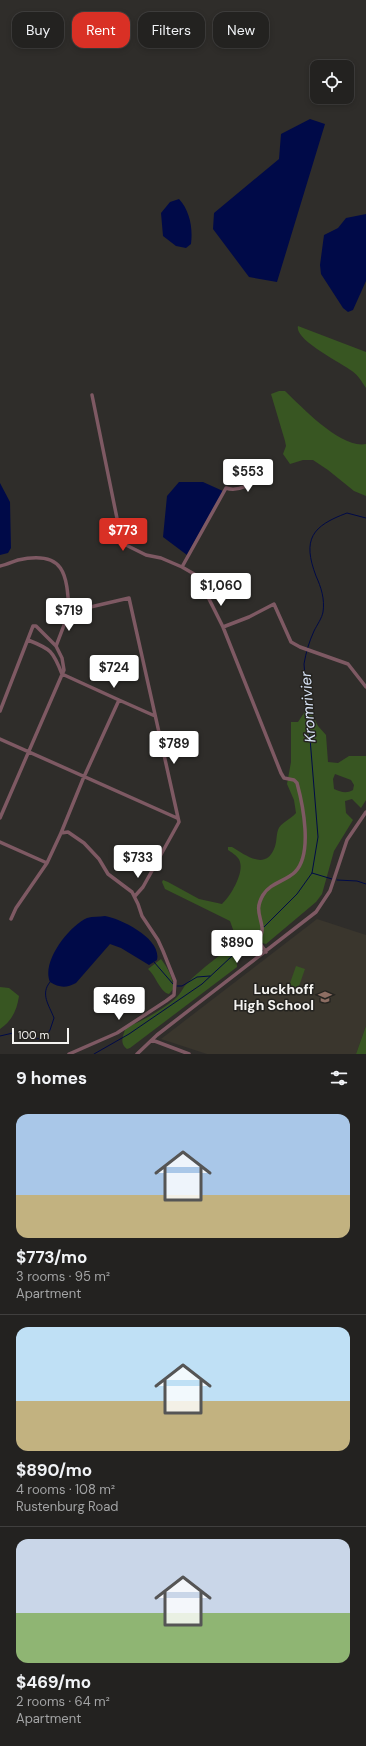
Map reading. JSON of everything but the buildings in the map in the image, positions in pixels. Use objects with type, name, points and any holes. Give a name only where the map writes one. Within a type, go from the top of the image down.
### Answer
[{"type":"street","points":[[92,395],[122,543],[146,555],[161,558],[182,567],[201,578],[208,597],[223,627],[281,773],[284,778],[294,780],[297,783],[305,815],[304,851],[297,871],[268,889],[259,904],[258,915],[262,927],[259,942],[266,952]]},
{"type":"street","points":[[182,567],[226,488],[232,490],[253,484],[267,474]]},
{"type":"street","points":[[0,566],[19,560],[39,558],[58,564],[63,570],[68,592],[69,612],[56,646]]},
{"type":"street","points":[[69,612],[130,598],[179,822],[143,887],[134,896]]},
{"type":"street","points":[[223,627],[250,618],[274,604],[291,642],[300,648],[348,664],[366,687]]},
{"type":"street","points":[[0,711],[33,626],[36,626],[56,646],[63,664],[62,674],[0,818]]},
{"type":"street","points":[[28,640],[44,646],[54,654],[62,674],[155,716]]},
{"type":"street","points":[[11,919],[15,910],[48,863],[84,777],[119,700]]},
{"type":"street","points":[[0,739],[177,818]]},
{"type":"street","points":[[137,1054],[152,1040],[305,922],[324,902],[330,892],[347,840],[366,812]]},
{"type":"street","points":[[61,833],[68,832],[80,840],[94,852],[108,874],[128,888],[134,896],[142,916],[158,940],[175,981],[174,995],[117,1033],[69,1054]]},
{"type":"street","points":[[0,842],[48,863]]},
{"type":"street","points":[[152,1040],[189,1054]]},
{"type":"shaded area","points":[[310,119],[325,124],[277,282],[249,277],[213,229],[214,213],[279,159],[281,134]]},
{"type":"shaded area","points":[[179,199],[188,214],[192,232],[191,244],[186,248],[176,246],[163,236],[161,213],[170,202]]},
{"type":"shaded area","points":[[366,214],[366,281],[353,310],[348,312],[343,308],[321,274],[320,265],[324,235],[338,228],[346,218]]},
{"type":"shaded area","points":[[179,482],[203,482],[223,491],[187,555],[163,537],[167,496]]},
{"type":"shaded area","points":[[0,483],[10,502],[11,548],[8,553],[0,555]]},
{"type":"shaded area","points":[[105,916],[121,921],[139,931],[153,945],[157,952],[157,960],[149,965],[121,948],[110,944],[76,983],[63,987],[50,982],[48,974],[49,965],[53,955],[65,936],[80,922],[87,918]]},
{"type":"shaded area","name":"Luckhoff High School","points":[[317,919],[366,935],[366,1026],[356,1054],[207,1054],[161,1039]]},
{"type":"green space","points":[[298,326],[366,352],[366,388],[360,379],[347,367],[320,351],[303,338],[299,332]]},
{"type":"green space","points":[[279,391],[285,391],[312,417],[334,434],[356,444],[366,444],[366,496],[354,491],[313,460],[303,460],[290,464],[283,454],[286,446],[285,441],[271,394]]},
{"type":"green space","points":[[306,710],[311,712],[318,726],[326,735],[328,762],[338,763],[349,756],[366,756],[366,800],[361,808],[352,799],[345,801],[346,813],[353,820],[334,851],[322,894],[316,902],[266,944],[262,943],[247,951],[236,946],[235,935],[230,921],[165,889],[162,882],[163,880],[168,882],[199,899],[222,904],[230,895],[237,882],[241,869],[238,858],[228,850],[228,847],[232,847],[254,859],[260,860],[270,856],[275,847],[279,828],[296,813],[294,800],[287,784],[291,762],[291,722],[298,722]],"holes":[[[335,774],[351,780],[354,785],[353,790],[344,792],[334,789],[333,779]]]},
{"type":"green space","points":[[230,950],[236,956],[237,967],[130,1048],[127,1049],[125,1047],[122,1039],[126,1027],[146,1018],[167,1005],[177,997],[184,987],[199,972],[225,952]]},
{"type":"green space","points":[[161,959],[168,969],[174,988],[169,994],[163,990],[148,969]]},
{"type":"green space","points":[[296,966],[305,969],[298,989],[289,986]]},
{"type":"green space","points":[[0,987],[9,988],[19,996],[13,1015],[0,1029]]},
{"type":"green space","points":[[366,1026],[366,1054],[356,1054]]},
{"type":"waterway","name":"Kromrivier","points":[[264,927],[297,894],[312,873],[318,837],[304,664],[314,631],[321,619],[323,598],[312,563],[310,543],[318,529],[325,523],[335,518],[347,513],[366,518]]},
{"type":"waterway","points":[[312,873],[332,879]]},
{"type":"waterway","points":[[337,880],[357,881],[366,884]]},
{"type":"waterway","name":"Kromrivier","points":[[94,1054],[129,1034],[202,984],[260,930]]},
{"type":"waterway","points":[[154,962],[173,984]]},
{"type":"waterway","points":[[177,986],[182,986],[197,977],[210,976]]},
{"type":"waterway","points":[[19,1034],[34,1039],[45,1038],[50,1030],[54,1018],[46,1000],[47,986],[50,982]]},
{"type":"waterway","points":[[0,1036],[13,1033]]},
{"type":"place","name":"Luckhoff High School","points":[[325,997]]}]
